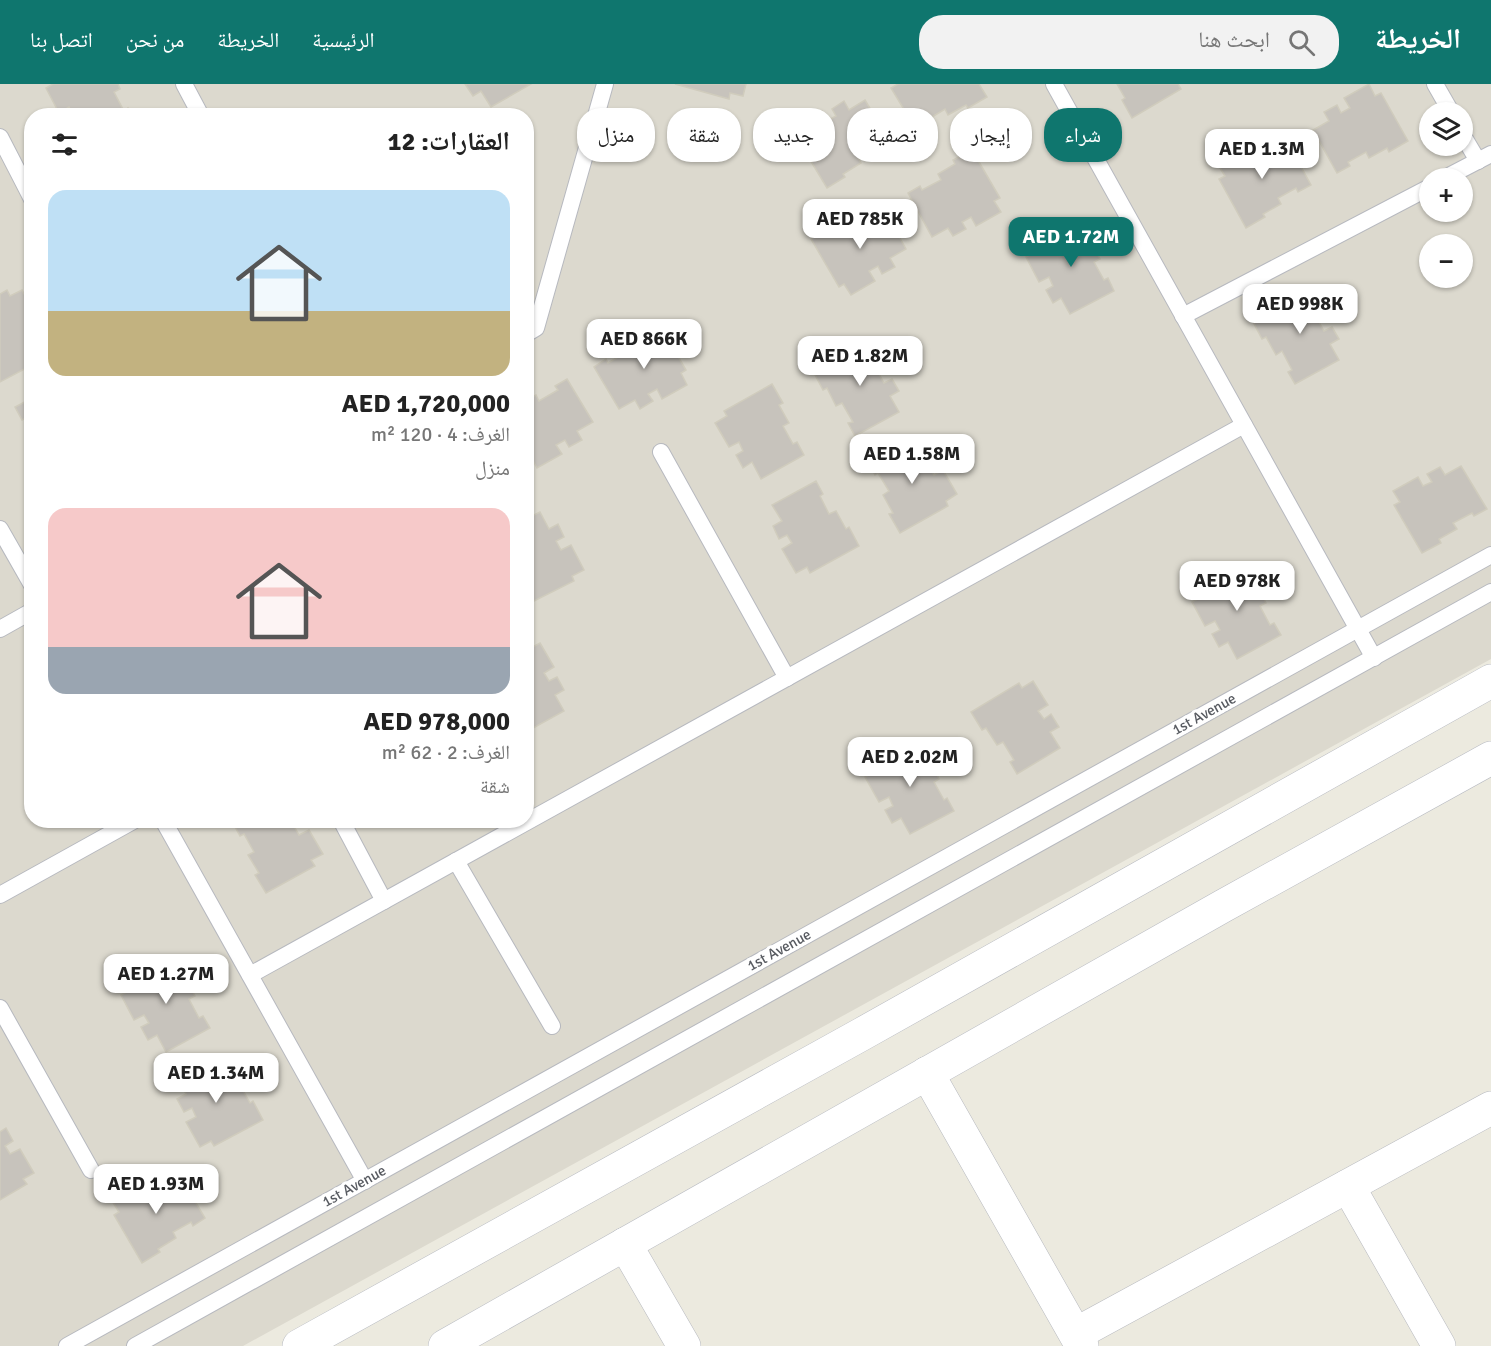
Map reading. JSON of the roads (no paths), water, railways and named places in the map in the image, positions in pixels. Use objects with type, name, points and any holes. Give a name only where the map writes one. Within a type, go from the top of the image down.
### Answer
[{"type":"main road","points":[[299,1346],[852,1040],[1491,681]]},
{"type":"main road","points":[[445,1346],[1223,906],[1491,758]]},
{"type":"main road","points":[[927,1073],[1079,1340],[1348,1186],[1491,1108]]},
{"type":"main road","points":[[1348,1186],[1439,1346]]},
{"type":"main road","points":[[625,1244],[684,1346]]},
{"type":"lane","points":[[184,84],[197,108]]},
{"type":"lane","points":[[534,329],[605,84]]},
{"type":"lane","points":[[1054,84],[1374,657]]},
{"type":"lane","points":[[1435,84],[1445,102]]},
{"type":"lane","points":[[0,137],[24,184]]},
{"type":"lane","points":[[1464,168],[1484,158],[1473,146]]},
{"type":"lane","points":[[1183,316],[1419,193]]},
{"type":"lane","points":[[534,818],[1244,425]]},
{"type":"lane","points":[[661,452],[787,678]]},
{"type":"lane","points":[[0,529],[24,571]]},
{"type":"lane","name":"1st Avenue","points":[[67,1346],[1491,555]]},
{"type":"lane","points":[[135,1346],[1491,592]]},
{"type":"lane","points":[[0,629],[24,616]]},
{"type":"lane","points":[[0,895],[121,828]]},
{"type":"lane","points":[[167,828],[365,1181]]},
{"type":"lane","points":[[345,828],[384,901]]},
{"type":"lane","points":[[250,975],[516,828]]},
{"type":"lane","points":[[456,861],[552,1026]]},
{"type":"lane","points":[[0,1008],[91,1170]]}]
